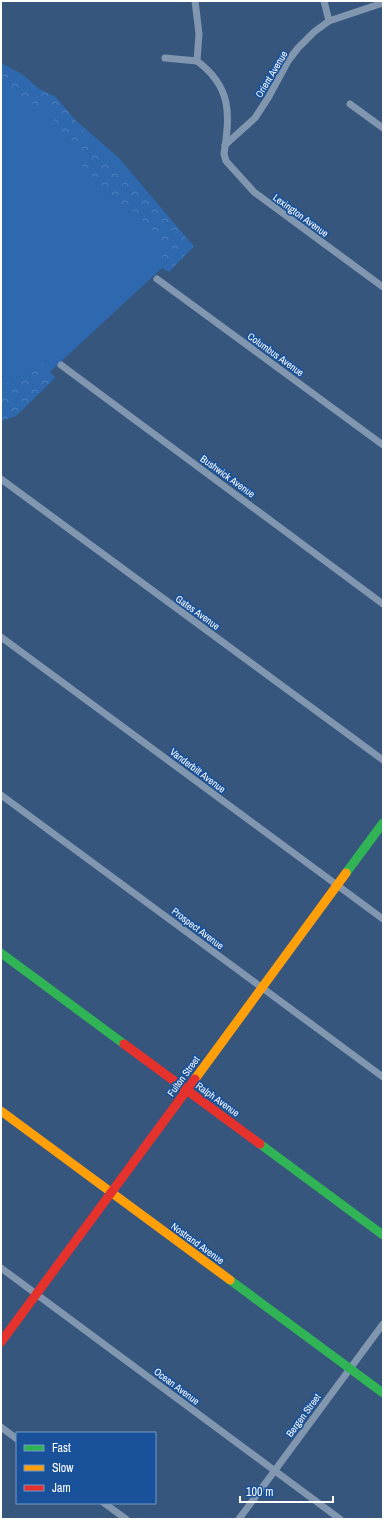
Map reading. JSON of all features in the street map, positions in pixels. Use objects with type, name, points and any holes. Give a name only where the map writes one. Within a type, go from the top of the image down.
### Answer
[{"type":"street","points":[[165,58],[197,61],[199,34],[195,1]]},
{"type":"street","points":[[324,1],[329,21]]},
{"type":"street","name":"Orient Avenue","points":[[225,146],[255,118],[268,98],[288,61],[298,48],[314,32],[329,21],[383,2]]},
{"type":"street","name":"Lexington Avenue","points":[[197,61],[214,75],[225,96],[228,108],[224,154],[226,161],[254,192],[383,288]]},
{"type":"street","points":[[350,104],[383,128]]},
{"type":"street","name":"Columbus Avenue","points":[[157,279],[383,445]]},
{"type":"street","name":"Bushwick Avenue","points":[[60,365],[383,604]]},
{"type":"street","name":"Gates Avenue","points":[[1,480],[383,760]]},
{"type":"street","name":"Vanderbilt Avenue","points":[[1,637],[383,919]]},
{"type":"street","name":"Prospect Avenue","points":[[1,794],[383,1077]]},
{"type":"street","name":"Fulton Street","points":[[1,1342],[383,823]]},
{"type":"street","name":"Ralph Avenue","points":[[1,953],[383,1234]]},
{"type":"street","name":"Nostrand Avenue","points":[[1,1111],[383,1392]]},
{"type":"street","name":"Ocean Avenue","points":[[1,1268],[340,1519]]},
{"type":"street","name":"Bergen Street","points":[[239,1519],[383,1324]]},
{"type":"street","points":[[1,1427],[16,1437]]},
{"type":"street","points":[[105,1504],[126,1519]]},
{"type":"green space","points":[[1,63],[22,74],[118,157],[190,242],[1,417]]},
{"type":"green space","points":[[1,71],[56,97],[101,151],[194,246],[169,272],[158,265],[162,251],[158,235],[135,213],[93,185],[83,168],[77,151],[52,118],[49,109],[23,100],[1,88]]},
{"type":"green space","points":[[44,364],[55,378],[16,416],[1,421],[1,386]]},
{"type":"traffic: fast","points":[[346,873],[383,823]]},
{"type":"traffic: fast","points":[[1,953],[124,1044]]},
{"type":"traffic: fast","points":[[260,1144],[383,1235]]},
{"type":"traffic: fast","points":[[230,1280],[383,1393]]},
{"type":"traffic: slow","points":[[195,1079],[346,873]]},
{"type":"traffic: slow","points":[[1,1111],[230,1280]]},
{"type":"traffic: jam","points":[[124,1044],[260,1144]]},
{"type":"traffic: jam","points":[[1,1342],[195,1079]]}]
